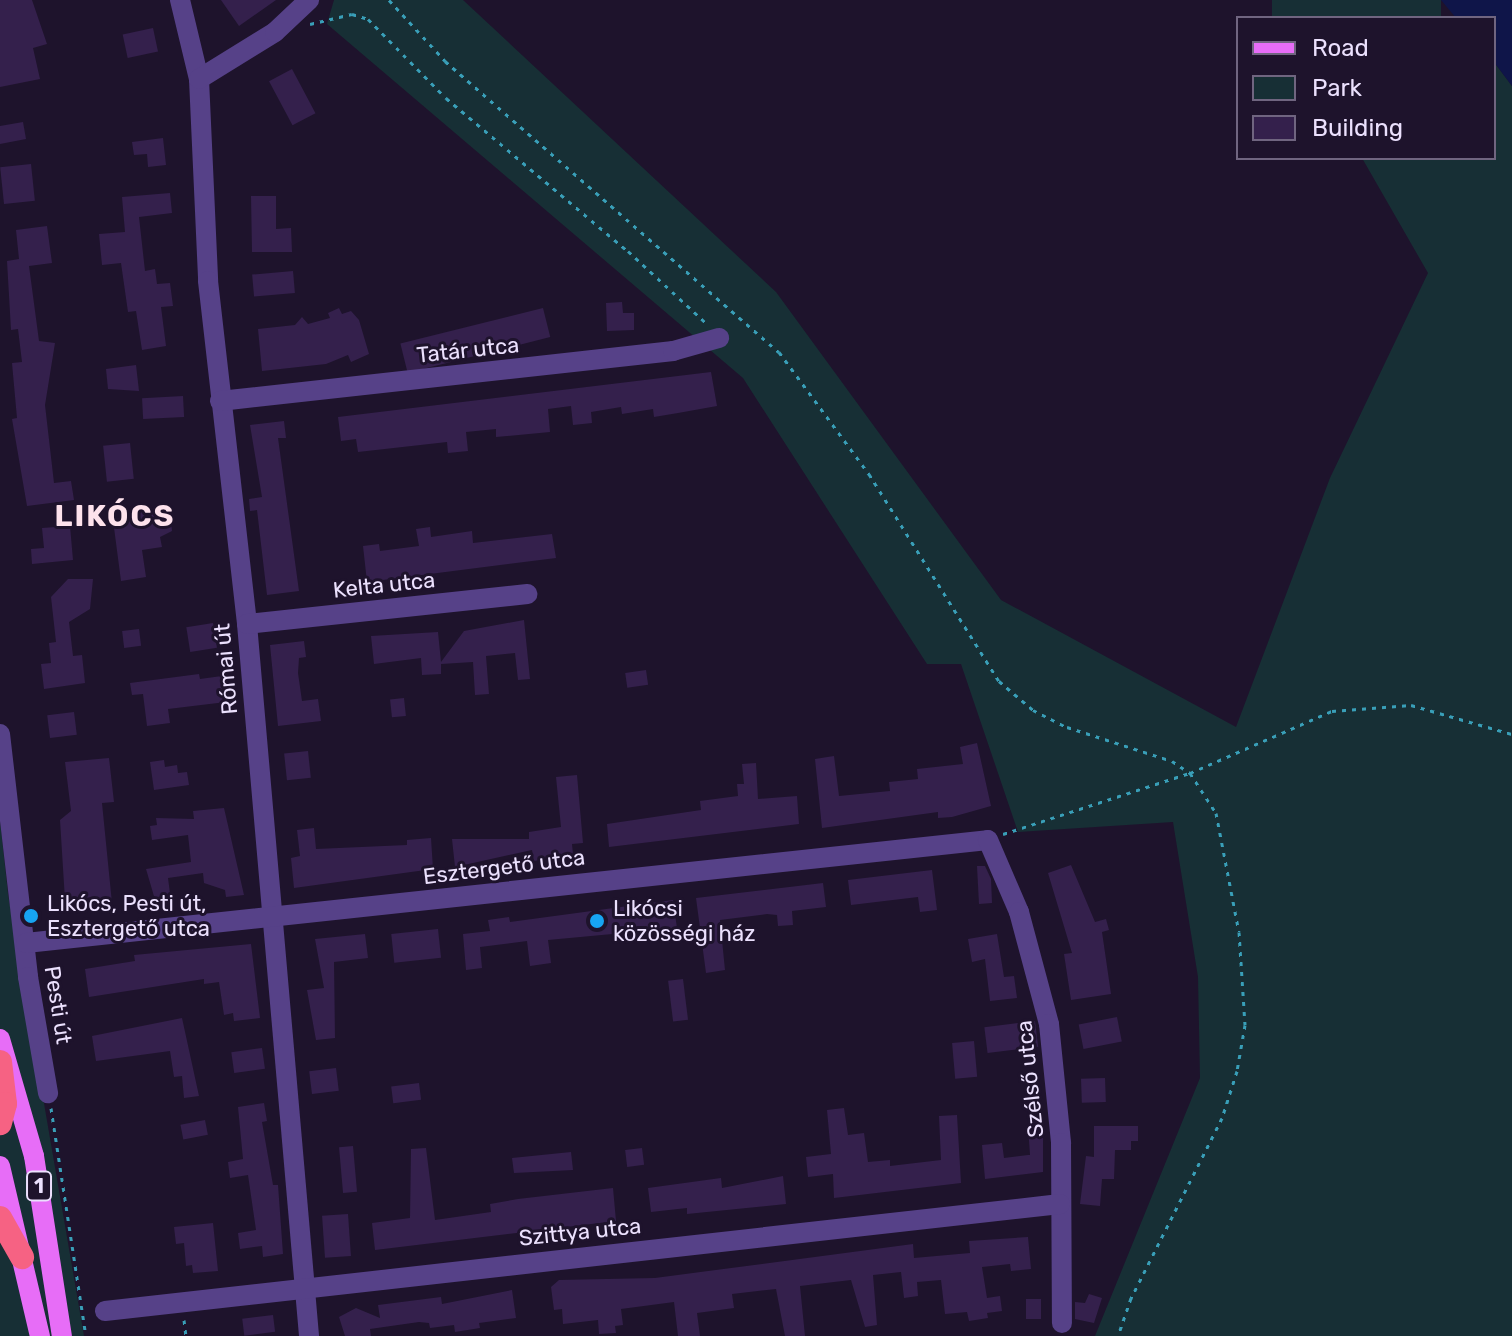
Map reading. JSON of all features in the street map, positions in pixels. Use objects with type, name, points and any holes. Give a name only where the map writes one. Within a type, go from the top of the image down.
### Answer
[{"type":"highway","points":[[0,1062],[5,1104],[0,1123]]},
{"type":"highway","points":[[0,1218],[22,1257]]},
{"type":"main road","name":"1","points":[[0,1039],[34,1156],[62,1336]]},
{"type":"main road","name":"1","points":[[0,1166],[40,1336]]},
{"type":"street","name":"Római út","points":[[180,0],[199,79],[208,281],[247,624],[269,918],[309,1336]]},
{"type":"street","points":[[199,79],[275,32],[309,0]]},
{"type":"street","name":"Tatár utca","points":[[220,401],[673,351],[719,338]]},
{"type":"street","name":"Kelta utca","points":[[247,624],[527,594]]},
{"type":"street","name":"Pesti út","points":[[0,734],[48,1093]]},
{"type":"street","name":"Esztergető utca","points":[[26,943],[988,840]]},
{"type":"street","name":"Szélső utca","points":[[988,840],[1019,912],[1049,1024],[1061,1143],[1062,1323]]},
{"type":"street","name":"Szittya utca","points":[[105,1311],[1060,1204]]},
{"type":"path","points":[[389,0],[445,61],[779,352],[869,474],[999,681],[1033,710],[1172,761],[1190,773],[1216,813],[1239,932],[1245,1025],[1222,1118],[1131,1298],[1118,1336]]},
{"type":"path","points":[[306,25],[352,14],[368,19],[446,98],[651,271],[719,338]]},
{"type":"path","points":[[988,840],[1190,773],[1332,711],[1411,705],[1512,734]]},
{"type":"path","points":[[48,1093],[86,1336]]},
{"type":"path","points":[[184,1320],[186,1336]]},
{"type":"green space","points":[[334,0],[463,0],[776,292],[1001,600],[1236,727],[1330,478],[1428,273],[1363,160],[1496,160],[1496,65],[1512,86],[1512,1336],[1095,1336],[1200,1078],[1198,977],[1173,822],[1018,832],[961,664],[927,664],[743,378],[327,24]]},
{"type":"green space","points":[[1272,0],[1441,0],[1441,16],[1272,16]]},
{"type":"green space","points":[[0,820],[8,894],[84,1336],[0,1336]]},
{"type":"shaded area","points":[[1441,0],[1512,0],[1512,86],[1496,65],[1496,16],[1454,16]]},
{"type":"building","points":[[0,0],[32,0],[47,44],[33,48],[40,79],[0,87]]},
{"type":"building","points":[[221,0],[276,0],[239,26]]},
{"type":"building","points":[[153,28],[158,51],[128,58],[123,34]]},
{"type":"building","points":[[292,69],[315,113],[293,125],[269,81]]},
{"type":"building","points":[[23,122],[26,139],[0,144],[0,126]]},
{"type":"building","points":[[163,138],[166,165],[148,167],[147,154],[134,155],[132,142]]},
{"type":"building","points":[[31,164],[35,201],[4,204],[0,167]]},
{"type":"building","points":[[170,193],[172,213],[139,217],[145,271],[155,269],[157,284],[170,283],[173,306],[161,307],[166,346],[142,350],[136,311],[128,312],[121,263],[102,265],[99,234],[125,232],[122,197]]},
{"type":"building","points":[[251,196],[276,196],[276,229],[291,228],[292,252],[252,252]]},
{"type":"building","points":[[47,226],[52,263],[29,266],[39,341],[55,343],[45,405],[54,483],[71,481],[74,500],[27,506],[12,419],[17,418],[12,363],[22,362],[18,329],[11,330],[7,261],[19,259],[16,230]]},
{"type":"building","points":[[293,271],[295,293],[254,296],[252,275]]},
{"type":"building","points":[[622,302],[623,313],[634,313],[634,330],[607,331],[606,303]]},
{"type":"building","points":[[339,308],[342,314],[351,311],[359,320],[369,354],[351,362],[348,355],[326,364],[262,371],[258,329],[295,325],[302,317],[308,324],[330,318],[328,313]]},
{"type":"building","points":[[543,308],[550,337],[408,373],[400,344]]},
{"type":"building","points":[[136,365],[139,391],[108,389],[106,369]]},
{"type":"building","points":[[711,372],[717,406],[654,417],[653,409],[622,414],[621,407],[591,412],[592,423],[573,425],[571,406],[548,409],[550,432],[496,437],[496,429],[466,432],[468,451],[448,453],[447,442],[358,452],[356,439],[341,441],[338,417]]},
{"type":"building","points":[[183,396],[184,417],[143,419],[142,398]]},
{"type":"building","points":[[284,421],[286,438],[278,438],[299,591],[267,595],[257,510],[250,511],[249,499],[262,497],[250,425]]},
{"type":"building","points":[[130,443],[134,479],[107,482],[103,446]]},
{"type":"building","points":[[157,508],[158,519],[171,522],[172,531],[160,537],[162,547],[142,550],[146,577],[121,581],[113,520]]},
{"type":"building","points":[[70,526],[73,560],[32,564],[31,549],[44,548],[42,528]]},
{"type":"building","points":[[430,527],[431,537],[472,531],[473,543],[552,534],[556,558],[367,582],[363,546],[379,544],[380,551],[419,546],[416,529]]},
{"type":"building","points":[[68,579],[93,579],[90,609],[69,622],[73,656],[82,655],[85,683],[44,689],[41,664],[51,663],[49,643],[56,642],[51,597]]},
{"type":"building","points":[[524,620],[530,679],[518,680],[515,653],[486,656],[489,694],[475,695],[473,662],[441,664],[441,674],[422,675],[421,658],[374,664],[371,636],[438,632],[441,662],[464,631]]},
{"type":"building","points":[[213,623],[217,648],[190,652],[186,627]]},
{"type":"building","points":[[139,629],[141,646],[124,648],[122,631]]},
{"type":"building","points":[[304,641],[306,657],[299,658],[298,673],[302,701],[318,699],[321,721],[278,726],[270,645]]},
{"type":"building","points":[[646,670],[648,685],[627,688],[625,673]]},
{"type":"building","points":[[199,674],[200,679],[222,676],[226,702],[168,709],[170,723],[147,726],[143,694],[132,695],[130,683]]},
{"type":"building","points":[[404,698],[406,716],[392,717],[390,699]]},
{"type":"building","points":[[74,712],[77,735],[50,738],[47,715]]},
{"type":"building","points":[[977,743],[991,806],[952,817],[938,818],[938,812],[822,828],[815,759],[834,756],[839,796],[890,791],[889,782],[918,779],[917,769],[963,764],[960,747]]},
{"type":"building","points":[[308,751],[311,778],[287,780],[284,754]]},
{"type":"building","points":[[109,758],[114,802],[102,803],[112,903],[93,905],[93,897],[65,900],[60,820],[71,811],[65,762]]},
{"type":"building","points":[[164,760],[165,767],[177,765],[178,773],[187,772],[189,785],[154,790],[150,762]]},
{"type":"building","points":[[756,763],[758,799],[797,796],[799,824],[609,847],[607,824],[701,810],[700,801],[738,796],[737,784],[744,784],[742,764]]},
{"type":"building","points":[[577,775],[583,843],[572,844],[573,854],[534,861],[532,850],[455,867],[452,839],[529,839],[529,832],[561,827],[556,777]]},
{"type":"building","points":[[224,808],[244,895],[226,897],[225,890],[204,883],[203,873],[168,878],[171,901],[156,903],[146,869],[191,862],[188,835],[152,840],[150,826],[157,825],[156,818],[194,819],[193,811]]},
{"type":"building","points":[[314,828],[316,849],[407,845],[407,840],[431,838],[433,869],[294,888],[291,858],[300,856],[297,830]]},
{"type":"building","points":[[1071,865],[1095,922],[1106,919],[1109,930],[1102,932],[1111,994],[1071,1000],[1064,954],[1072,953],[1048,873]]},
{"type":"building","points":[[977,866],[985,866],[991,879],[992,903],[979,904]]},
{"type":"building","points":[[932,870],[937,910],[920,912],[918,897],[851,905],[848,880]]},
{"type":"building","points":[[823,883],[826,907],[792,911],[793,925],[778,926],[777,915],[767,914],[720,920],[725,970],[706,973],[696,898]]},
{"type":"building","points":[[673,900],[677,928],[548,940],[551,963],[530,966],[527,941],[480,947],[482,968],[466,970],[463,934],[490,931],[488,920],[509,917],[510,922]]},
{"type":"building","points":[[438,929],[441,958],[394,963],[391,934]]},
{"type":"building","points":[[365,934],[368,958],[334,962],[335,1038],[316,1040],[307,990],[324,988],[315,939]]},
{"type":"building","points":[[997,934],[1004,977],[1014,976],[1017,998],[990,1001],[985,959],[972,962],[968,939]]},
{"type":"building","points":[[251,944],[260,1018],[234,1021],[233,1013],[224,1015],[219,982],[204,984],[204,979],[89,997],[85,969],[135,961],[134,955]]},
{"type":"building","points":[[683,979],[688,1020],[673,1022],[668,981]]},
{"type":"building","points":[[1117,1017],[1122,1042],[1083,1049],[1079,1024]]},
{"type":"building","points":[[182,1018],[199,1096],[184,1098],[182,1076],[174,1077],[170,1051],[96,1061],[92,1036]]},
{"type":"building","points":[[1035,1021],[1038,1047],[988,1053],[984,1027]]},
{"type":"building","points":[[974,1041],[977,1077],[955,1079],[952,1043]]},
{"type":"building","points":[[262,1048],[265,1069],[234,1073],[231,1052]]},
{"type":"building","points":[[336,1068],[339,1091],[312,1094],[309,1071]]},
{"type":"building","points":[[1105,1078],[1106,1102],[1082,1103],[1081,1079]]},
{"type":"building","points":[[419,1083],[421,1100],[393,1103],[391,1086]]},
{"type":"building","points":[[264,1103],[267,1121],[262,1122],[273,1185],[278,1185],[283,1254],[263,1257],[262,1246],[240,1249],[238,1233],[256,1230],[248,1175],[230,1178],[228,1162],[243,1159],[238,1107]]},
{"type":"building","points":[[844,1108],[848,1135],[864,1133],[868,1162],[890,1160],[890,1166],[941,1160],[939,1116],[957,1115],[961,1183],[834,1198],[833,1174],[808,1177],[806,1157],[831,1154],[827,1110]]},
{"type":"building","points":[[205,1120],[208,1135],[183,1139],[180,1125]]},
{"type":"building","points":[[1028,1126],[1043,1126],[1043,1172],[985,1179],[982,1145],[1002,1143],[1004,1158],[1030,1155]]},
{"type":"building","points":[[1094,1126],[1138,1126],[1138,1141],[1131,1141],[1131,1150],[1115,1150],[1114,1179],[1102,1179],[1100,1206],[1080,1204],[1086,1156],[1094,1157]]},
{"type":"building","points":[[353,1146],[357,1192],[343,1193],[339,1147]]},
{"type":"building","points":[[426,1148],[435,1220],[491,1212],[490,1204],[613,1188],[616,1221],[375,1250],[372,1223],[410,1218],[411,1149]]},
{"type":"building","points":[[642,1148],[644,1165],[627,1167],[625,1150]]},
{"type":"building","points":[[571,1152],[573,1170],[514,1173],[512,1158]]},
{"type":"building","points":[[783,1176],[786,1204],[687,1214],[687,1208],[651,1212],[648,1188],[721,1178],[722,1188]]},
{"type":"building","points":[[348,1214],[351,1256],[325,1258],[322,1216]]},
{"type":"building","points":[[213,1223],[218,1271],[193,1273],[192,1265],[186,1266],[184,1243],[176,1244],[174,1227]]},
{"type":"building","points":[[1028,1237],[1031,1269],[1011,1271],[1010,1264],[982,1267],[987,1298],[1000,1296],[1002,1311],[987,1313],[988,1318],[969,1321],[967,1312],[945,1314],[941,1280],[917,1282],[918,1296],[904,1298],[901,1272],[873,1275],[877,1325],[865,1327],[851,1280],[800,1286],[805,1336],[785,1336],[776,1289],[732,1294],[734,1308],[697,1313],[700,1336],[678,1336],[674,1302],[621,1309],[623,1325],[615,1326],[616,1333],[599,1334],[598,1320],[563,1324],[562,1309],[554,1310],[551,1287],[559,1280],[655,1278],[913,1244],[914,1258],[970,1253],[969,1241]]},
{"type":"building","points":[[512,1290],[516,1318],[479,1323],[480,1328],[455,1332],[454,1325],[430,1328],[429,1323],[419,1322],[370,1329],[371,1336],[345,1336],[339,1317],[356,1308],[380,1318],[378,1305],[441,1297],[442,1304]]},
{"type":"building","points":[[1089,1294],[1102,1298],[1094,1323],[1075,1319],[1075,1302],[1085,1303]]},
{"type":"building","points":[[1026,1299],[1041,1299],[1041,1319],[1026,1319]]},
{"type":"building","points":[[273,1315],[275,1332],[244,1336],[242,1319]]},
{"type":"place","name":"Likócs, Pesti út, Esztergető utca","points":[[31,916]]},
{"type":"place","name":"Likócsi közösségi ház","points":[[597,921]]},
{"type":"district","name":"LIKÓCS","points":[[115,516]]}]
